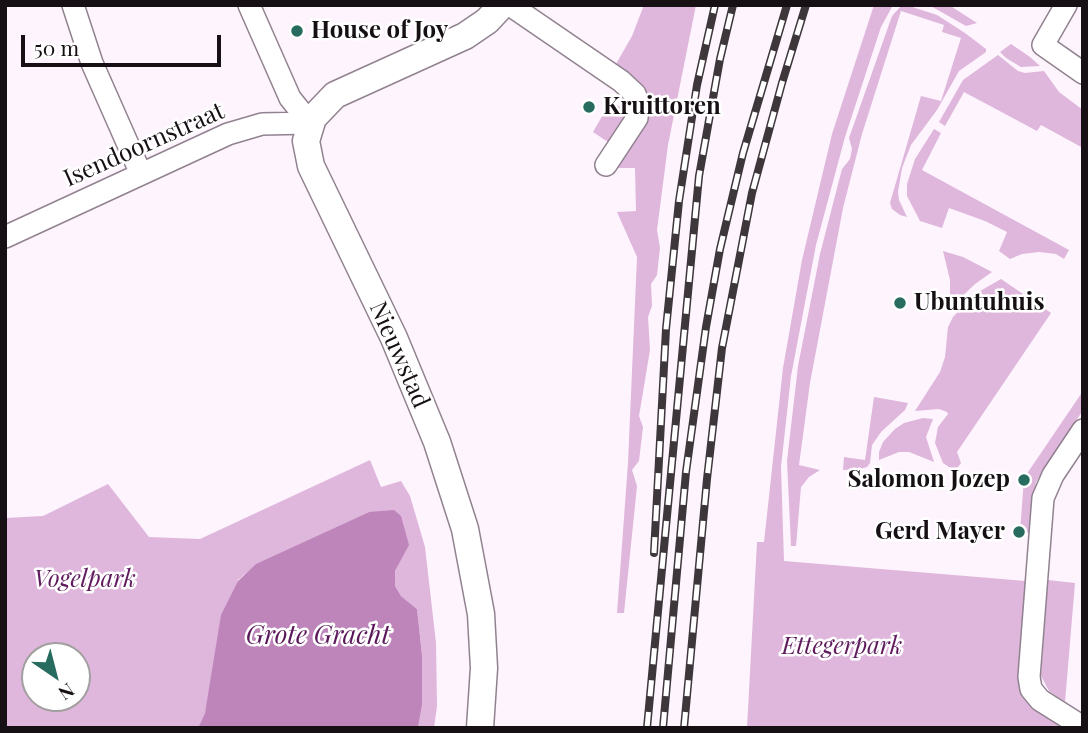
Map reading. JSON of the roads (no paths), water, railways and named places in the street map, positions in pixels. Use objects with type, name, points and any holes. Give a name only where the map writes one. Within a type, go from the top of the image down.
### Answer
[{"type":"street","points":[[73,5],[92,63],[141,174]]},
{"type":"street","points":[[250,5],[290,98],[310,123],[335,96],[465,36],[512,8],[621,81],[635,94],[638,102],[637,118],[606,165]]},
{"type":"street","points":[[1066,5],[1043,45],[1083,73]]},
{"type":"street","name":"Isendoornstraat","points":[[5,237],[205,143],[243,129],[278,123],[310,123]]},
{"type":"street","name":"Nieuwstad","points":[[310,123],[306,141],[310,164],[394,338],[437,442],[465,528],[481,614],[484,668],[480,728]]},
{"type":"street","points":[[1083,430],[1053,475],[1043,498],[1029,677],[1031,689],[1040,700],[1083,727]]},
{"type":"water","name":"Grote Gracht","points":[[394,510],[401,516],[409,545],[395,571],[395,586],[401,596],[417,609],[422,655],[422,705],[418,728],[198,728],[205,713],[221,615],[238,581],[256,564],[369,512]]},
{"type":"railway","points":[[654,553],[666,329],[679,201],[697,85],[715,5]]},
{"type":"railway","points":[[647,728],[699,176],[720,59],[733,5]]},
{"type":"railway","points":[[663,728],[686,472],[706,327],[720,249],[743,153],[787,5]]},
{"type":"railway","points":[[684,728],[722,348],[752,193],[806,5]]},
{"type":"place","name":"House of Joy","points":[[297,31]]},
{"type":"place","name":"Kruittoren","points":[[589,107]]},
{"type":"place","name":"Ubuntuhuis","points":[[900,303]]},
{"type":"place","name":"Salomon Jozep","points":[[1024,480]]},
{"type":"place","name":"Gerd Mayer","points":[[1019,532]]},
{"type":"park label","name":"Vogelpark","points":[[85,580]]},
{"type":"park label","name":"Ettegerpark","points":[[842,647]]}]
